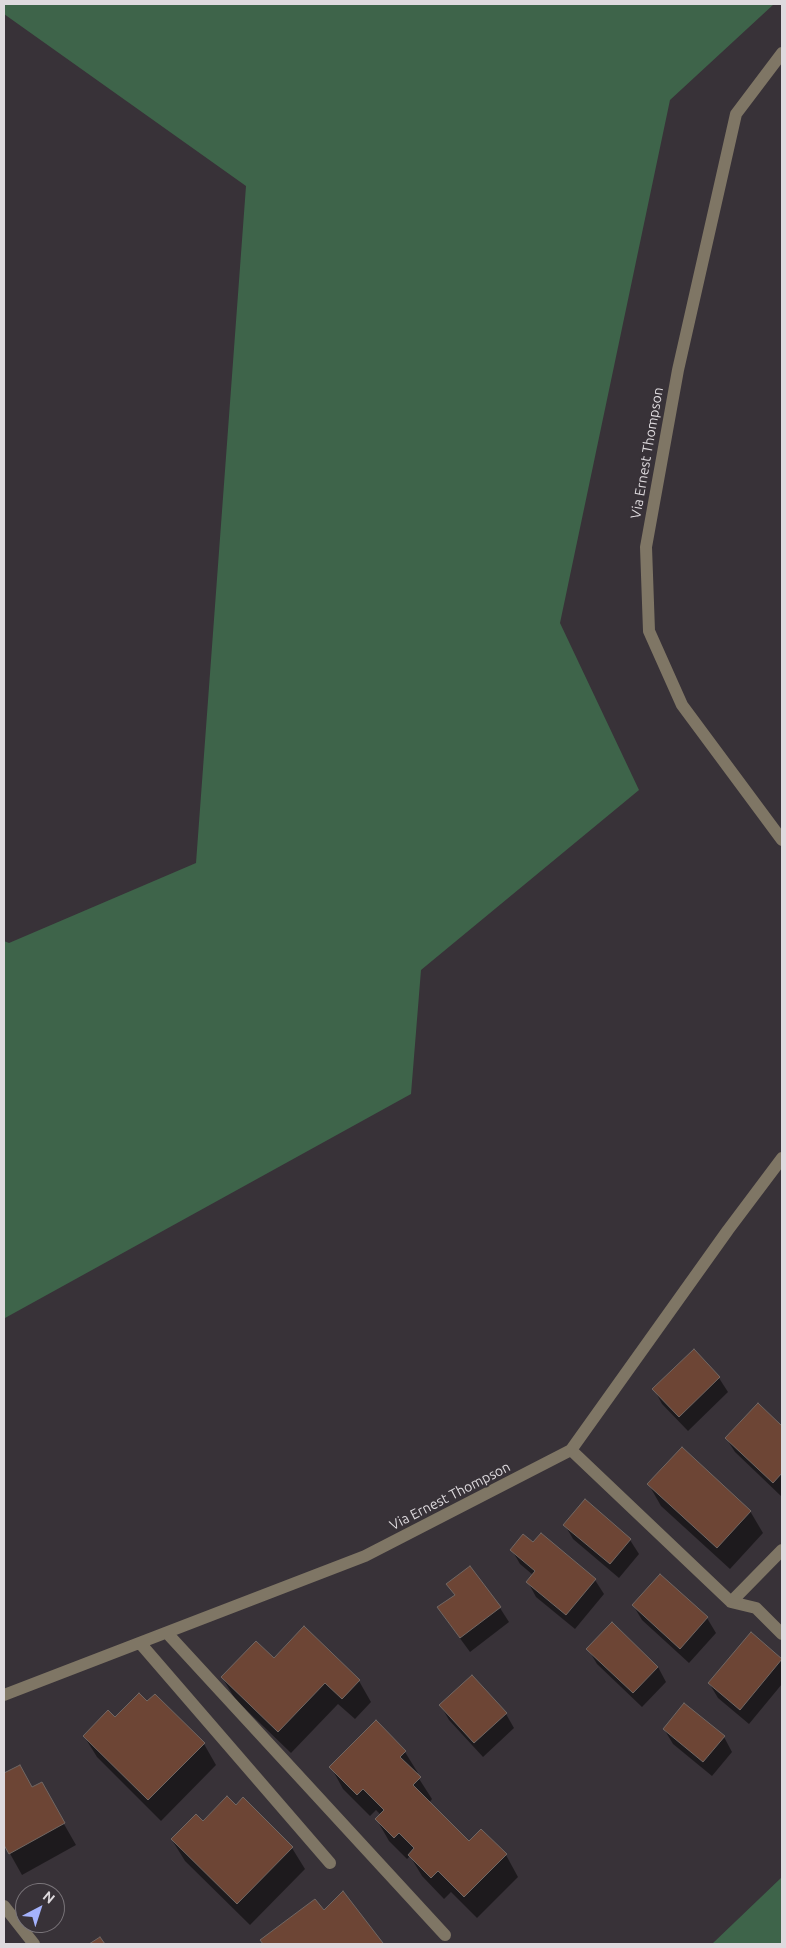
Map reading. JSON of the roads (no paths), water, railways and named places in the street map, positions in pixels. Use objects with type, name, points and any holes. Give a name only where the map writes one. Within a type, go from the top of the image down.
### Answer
[{"type":"street","name":"Via Ernest Thompson","points":[[782,53],[736,114],[678,370],[646,547],[649,631],[682,705],[782,840]]},
{"type":"street","name":"Via Ernest Thompson","points":[[4,1695],[167,1634],[365,1556],[571,1450],[722,1238],[782,1158]]},
{"type":"street","points":[[571,1450],[731,1602],[756,1608],[782,1634]]},
{"type":"street","points":[[731,1602],[782,1550]]},
{"type":"street","points":[[167,1634],[445,1935]]},
{"type":"street","points":[[140,1643],[330,1863]]},
{"type":"street","points":[[4,1906],[34,1944]]}]
